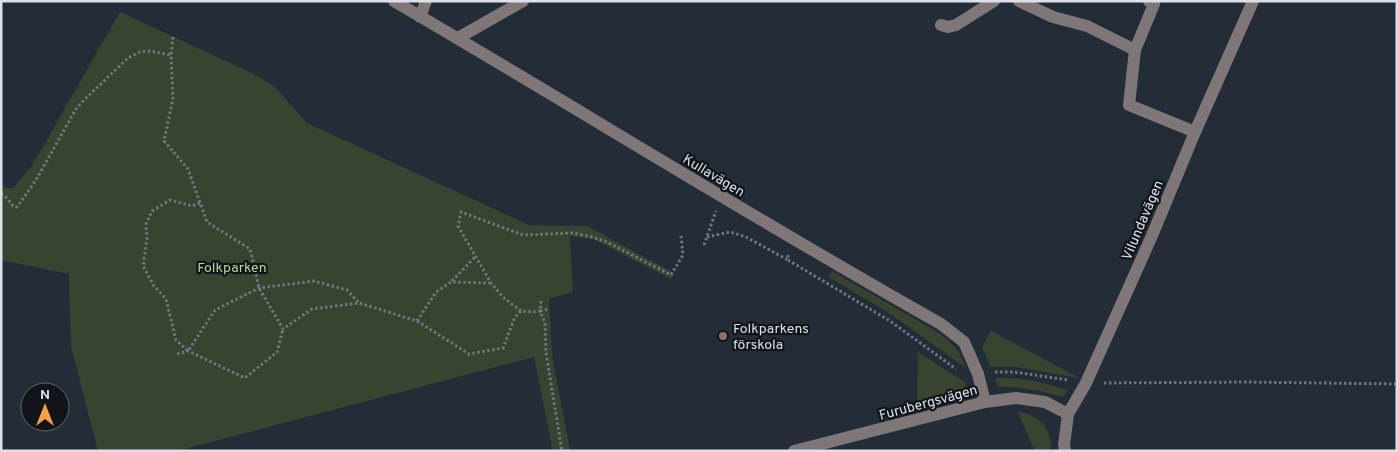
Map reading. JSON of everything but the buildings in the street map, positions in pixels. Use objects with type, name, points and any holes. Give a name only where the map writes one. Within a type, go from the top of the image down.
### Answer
[{"type":"street","name":"Kullavägen","points":[[394,1],[781,232],[941,324],[964,342],[978,374],[986,402]]},
{"type":"street","points":[[420,17],[426,1]]},
{"type":"street","points":[[458,38],[523,1]]},
{"type":"street","points":[[941,25],[948,27],[956,25],[994,1]]},
{"type":"street","points":[[1019,1],[1053,17],[1087,26],[1135,50]]},
{"type":"street","points":[[1149,1],[1154,4],[1135,50],[1129,105],[1196,132]]},
{"type":"street","name":"Vilundavägen","points":[[1065,451],[1068,414],[1086,383],[1151,238],[1253,1]]},
{"type":"street","name":"Furubergsvägen","points":[[794,451],[986,402],[1016,398],[1045,402],[1068,414]]},
{"type":"path","points":[[173,37],[171,55],[172,98],[164,141],[188,169],[208,222],[250,249],[259,288],[282,329],[277,352],[245,378],[188,351],[176,340],[166,299],[154,286],[143,266],[147,239],[146,224],[152,211],[170,200],[192,206],[200,203]]},
{"type":"path","points":[[1,194],[13,206],[17,207],[36,180],[76,109],[128,58],[140,52],[150,51],[171,55]]},
{"type":"path","points":[[704,245],[717,208]]},
{"type":"path","points":[[549,309],[533,312],[521,311],[504,298],[490,283],[458,226],[461,212],[523,235],[542,236],[573,233],[592,236],[671,275],[683,255],[681,236]]},
{"type":"path","points":[[707,237],[730,232],[746,237],[788,260]]},
{"type":"path","points":[[417,321],[436,292],[451,282],[475,257]]},
{"type":"path","points":[[177,354],[188,351],[215,310],[259,288],[314,281],[347,290],[359,303]]},
{"type":"path","points":[[451,282],[490,283]]},
{"type":"path","points":[[541,300],[540,311],[545,323],[546,353],[562,451]]},
{"type":"path","points":[[282,329],[312,309],[359,303],[417,321],[469,354],[503,348],[515,316],[521,311]]},
{"type":"path","points":[[1086,383],[1244,382],[1397,384]]},
{"type":"green space","name":"Folkparken","points":[[120,12],[252,73],[274,86],[307,123],[529,225],[587,226],[674,273],[671,279],[593,239],[570,236],[573,292],[549,299],[552,354],[570,451],[553,451],[534,357],[177,451],[98,451],[71,346],[69,274],[1,260],[1,187],[13,188],[32,166]]},
{"type":"green space","points":[[832,271],[948,340],[959,352],[966,368],[892,315],[829,277]]},
{"type":"green space","points":[[991,331],[1080,378],[1016,367],[991,367],[982,347]]},
{"type":"green space","points":[[918,352],[966,383],[962,394],[917,405]]},
{"type":"green space","points":[[995,378],[1014,378],[1068,390],[1063,397],[1031,389],[998,387]]},
{"type":"green space","points":[[1017,411],[1041,422],[1048,432],[1052,447],[1047,451],[1035,451]]},
{"type":"place","name":"Folkparkens förskola","points":[[723,336]]}]
